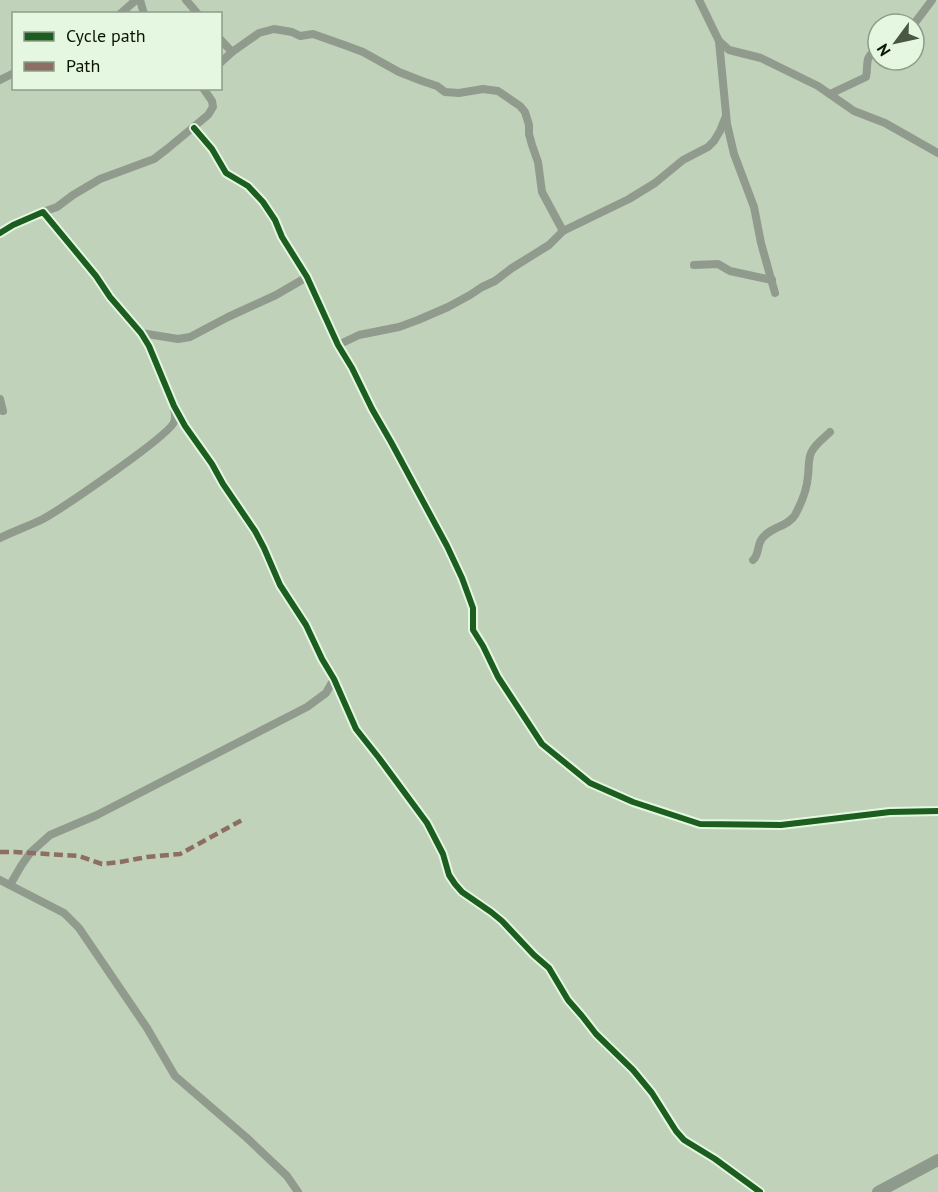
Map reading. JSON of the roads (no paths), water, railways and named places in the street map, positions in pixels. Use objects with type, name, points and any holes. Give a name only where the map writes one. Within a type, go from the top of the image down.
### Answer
[{"type":"street","points":[[123,12],[138,0]]},
{"type":"street","points":[[186,0],[196,12]]},
{"type":"street","points":[[699,0],[719,41],[727,124],[734,154],[754,207],[775,293]]},
{"type":"street","points":[[222,61],[259,33],[274,29],[300,36],[313,34],[363,52],[399,72],[437,86],[445,92],[459,93],[483,88],[498,91],[525,112],[538,162],[542,192],[563,231]]},
{"type":"street","points":[[222,41],[232,52]]},
{"type":"street","points":[[719,41],[729,50],[761,58],[818,86],[854,111],[885,123],[938,153]]},
{"type":"street","points":[[830,94],[866,77],[866,72]]},
{"type":"street","points":[[0,233],[13,225],[57,207],[100,179],[154,159],[208,115],[213,107],[212,101],[204,90]]},
{"type":"street","points":[[338,345],[360,334],[399,327],[448,307],[495,281],[549,246],[563,231],[629,199],[655,183],[683,160],[708,147],[714,141],[726,116]]},
{"type":"street","points":[[194,128],[212,149],[226,172],[248,186],[275,220],[282,237],[307,277],[338,345],[447,546],[473,608],[473,630],[498,677],[542,744],[590,783],[633,801],[700,824],[781,825],[890,812],[938,811]]},
{"type":"street","points":[[43,212],[96,276],[149,346],[174,406],[255,531],[280,585],[306,625],[334,679],[356,729],[427,823],[455,884],[462,892],[502,921],[549,968],[568,1000],[596,1034],[633,1070],[652,1093],[684,1140],[715,1159],[760,1192]]},
{"type":"street","points":[[694,265],[718,264],[729,271],[772,280]]},
{"type":"street","points":[[141,333],[178,339],[190,337],[276,295],[307,277]]},
{"type":"street","points":[[0,399],[3,411]]},
{"type":"street","points":[[0,538],[71,502],[147,447],[171,428],[175,421],[174,406]]},
{"type":"street","points":[[753,560],[757,557],[764,536],[794,516],[806,490],[811,453],[818,442],[830,432]]},
{"type":"street","points":[[10,885],[30,853],[50,836],[97,815],[308,707],[326,693],[334,679]]},
{"type":"street","points":[[0,880],[64,913],[79,928],[147,1028],[175,1076],[287,1176],[298,1192]]},
{"type":"street","points":[[878,1192],[938,1160]]}]
